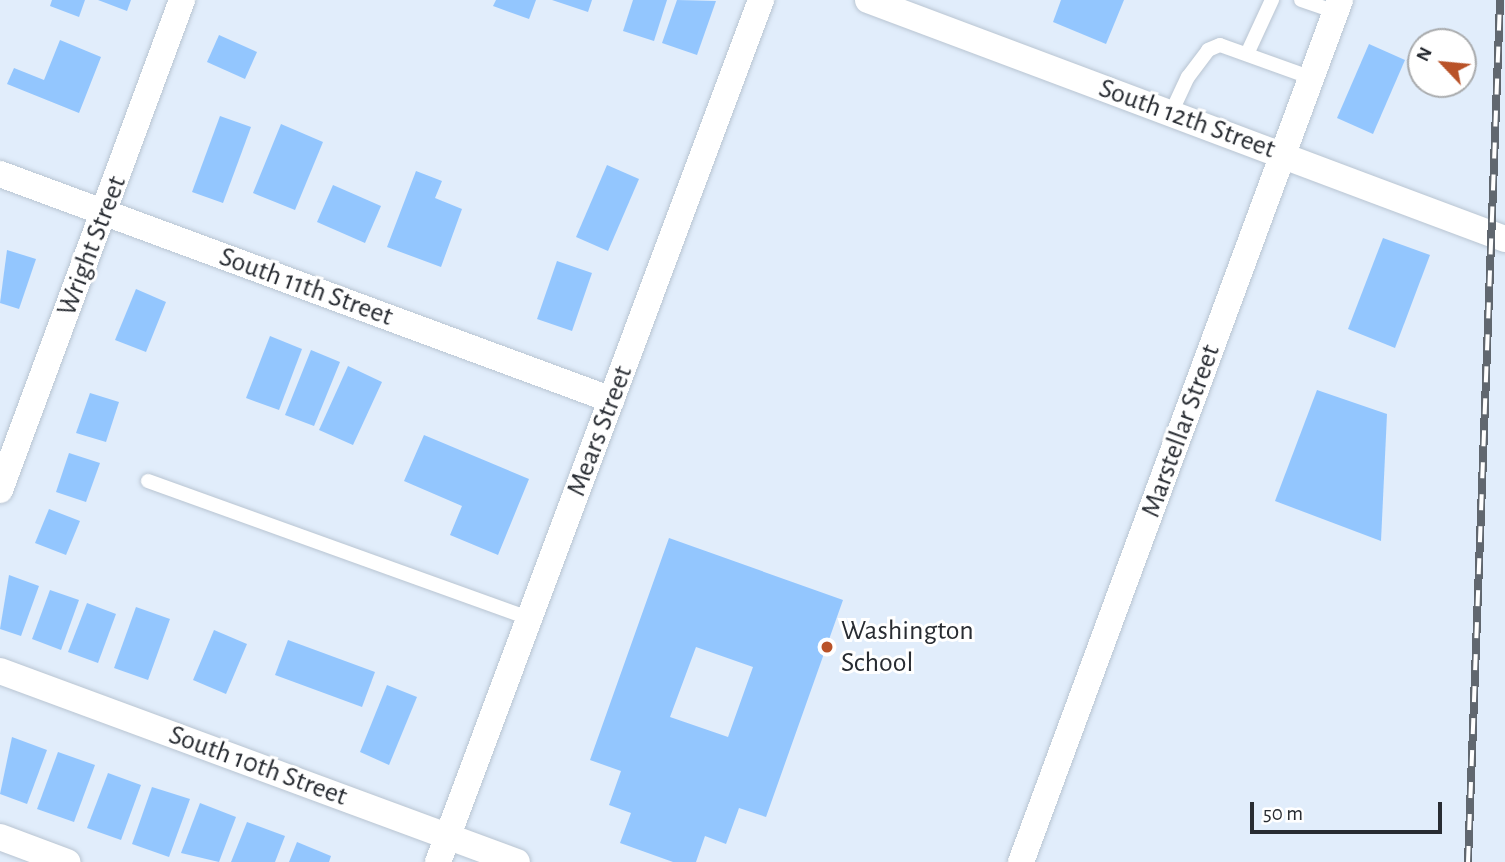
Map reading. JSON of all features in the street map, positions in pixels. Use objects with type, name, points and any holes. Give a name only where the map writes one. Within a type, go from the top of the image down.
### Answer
[{"type":"street","name":"Wright Street","points":[[0,490],[183,0]]},
{"type":"street","name":"Mears Street","points":[[438,862],[761,0]]},
{"type":"street","name":"South 12th Street","points":[[868,0],[1505,239]]},
{"type":"street","name":"Marstellar Street","points":[[1021,862],[1338,6]]},
{"type":"street","name":"South 11th Street","points":[[0,174],[612,400]]},
{"type":"street","name":"South 10th Street","points":[[0,671],[517,862]]},
{"type":"street","points":[[0,837],[67,862]]},
{"type":"lane","points":[[1247,54],[1272,0]]},
{"type":"lane","points":[[1301,0],[1338,6]]},
{"type":"lane","points":[[1171,113],[1208,50],[1220,45],[1312,78]]},
{"type":"lane","points":[[148,481],[529,618]]},
{"type":"building","points":[[52,0],[85,0],[79,17],[50,6]]},
{"type":"building","points":[[98,0],[131,0],[127,11]]},
{"type":"building","points":[[496,0],[536,0],[529,19],[493,6]]},
{"type":"building","points":[[552,0],[592,0],[588,12]]},
{"type":"building","points":[[633,0],[667,0],[654,41],[623,31]]},
{"type":"building","points":[[677,0],[716,1],[697,55],[662,43]]},
{"type":"building","points":[[1061,0],[1124,0],[1106,44],[1053,22]]},
{"type":"building","points":[[219,35],[257,52],[245,79],[207,62]]},
{"type":"building","points":[[60,40],[101,57],[79,113],[7,84],[14,68],[44,80]]},
{"type":"building","points":[[1369,44],[1405,60],[1373,134],[1337,118]]},
{"type":"building","points":[[220,116],[251,127],[223,203],[192,192]]},
{"type":"building","points":[[281,124],[323,142],[295,210],[253,193]]},
{"type":"building","points":[[607,165],[639,179],[608,251],[576,237]]},
{"type":"building","points":[[416,171],[442,181],[435,198],[462,209],[441,267],[387,247]]},
{"type":"building","points":[[333,185],[381,206],[365,243],[317,222]]},
{"type":"building","points":[[1383,238],[1430,255],[1395,348],[1348,329]]},
{"type":"building","points":[[7,250],[36,259],[19,309],[0,303]]},
{"type":"building","points":[[557,261],[592,273],[572,331],[537,319]]},
{"type":"building","points":[[136,289],[166,302],[146,352],[115,340]]},
{"type":"building","points":[[270,336],[302,349],[279,410],[246,398]]},
{"type":"building","points":[[311,350],[340,362],[314,426],[285,415]]},
{"type":"building","points":[[348,366],[382,382],[353,445],[319,430]]},
{"type":"building","points":[[1317,390],[1387,414],[1381,541],[1275,501]]},
{"type":"building","points":[[90,393],[119,402],[106,442],[76,433]]},
{"type":"building","points":[[424,435],[529,479],[498,555],[450,535],[462,506],[404,481]]},
{"type":"building","points":[[69,453],[100,463],[86,502],[56,492]]},
{"type":"building","points":[[49,509],[80,521],[66,555],[35,543]]},
{"type":"building","points":[[669,538],[843,600],[766,817],[739,808],[726,844],[705,836],[696,862],[673,862],[620,843],[631,813],[609,805],[621,771],[590,760]],"holes":[[[696,647],[753,667],[728,737],[670,717]]]},
{"type":"building","points":[[9,575],[39,586],[21,636],[0,629]]},
{"type":"building","points":[[50,590],[79,600],[61,650],[32,639]]},
{"type":"building","points":[[87,603],[116,614],[98,663],[68,652]]},
{"type":"building","points":[[136,607],[170,619],[148,680],[114,668]]},
{"type":"building","points":[[214,630],[247,644],[226,694],[193,680]]},
{"type":"building","points":[[288,640],[375,672],[362,707],[275,675]]},
{"type":"building","points":[[387,685],[417,697],[389,765],[360,752]]},
{"type":"building","points":[[12,737],[47,750],[27,804],[0,794]]},
{"type":"building","points":[[58,752],[95,765],[74,822],[37,809]]},
{"type":"building","points":[[108,773],[141,785],[121,840],[87,828]]},
{"type":"building","points":[[152,787],[190,799],[169,857],[132,844]]},
{"type":"building","points":[[200,803],[236,817],[219,862],[181,853]]},
{"type":"building","points":[[247,822],[285,836],[275,862],[231,862]]},
{"type":"building","points":[[297,842],[331,856],[329,862],[289,862]]},
{"type":"railway","points":[[1468,862],[1500,0]]},
{"type":"place","name":"Washington School","points":[[827,647]]}]
